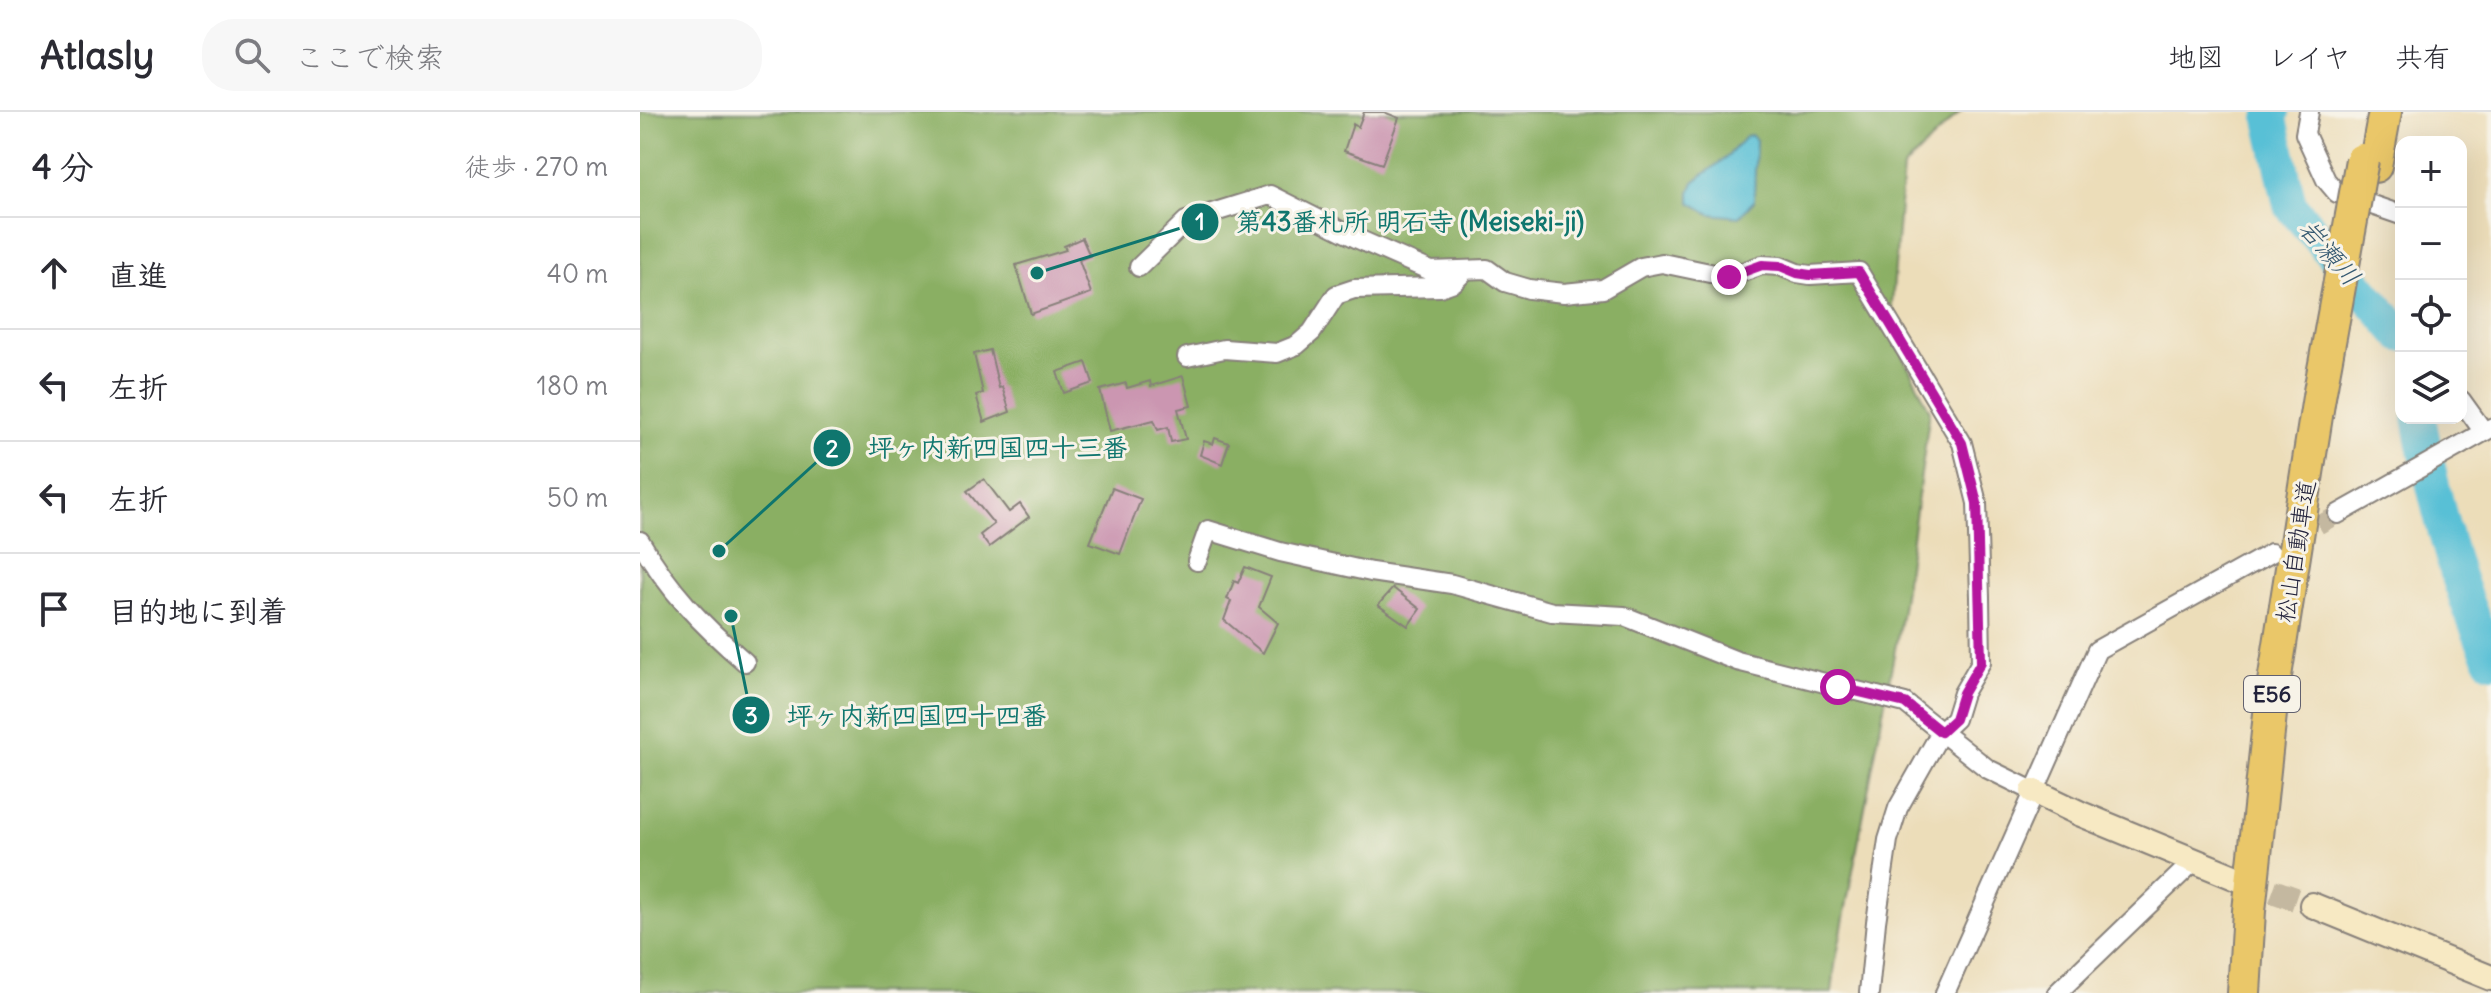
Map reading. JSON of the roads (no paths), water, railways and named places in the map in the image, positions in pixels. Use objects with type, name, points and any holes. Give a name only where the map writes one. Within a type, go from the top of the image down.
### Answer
[{"type":"highway","name":"松山自動車道","points":[[2244,993],[2249,911],[2272,695],[2368,163],[2370,112]]},
{"type":"highway","name":"松山自動車道","points":[[2368,163],[2385,112]]},
{"type":"highway","name":"松山自動車道","points":[[2261,993],[2278,787],[2327,398]]},
{"type":"street","points":[[2309,112],[2305,134],[2326,180],[2337,193],[2395,213]]},
{"type":"street","points":[[1139,267],[1186,221],[1270,195],[1431,271],[1487,269],[1505,282],[1529,289],[1564,293],[1603,289],[1641,267],[1662,263],[1729,277],[1762,265],[1780,266],[1810,275],[1859,272],[1962,443],[1977,503],[1981,662],[1963,693],[1955,719],[1941,732],[1898,808],[1888,840],[1869,993]]},
{"type":"street","points":[[1187,357],[1224,349],[1277,353],[1297,345],[1312,332],[1336,295],[1354,289],[1440,287],[1454,282],[1466,270]]},
{"type":"street","points":[[2338,514],[2488,430],[2467,407]]},
{"type":"street","points":[[1197,561],[1208,530],[1280,552],[1371,572],[1452,584],[1552,612],[1624,616],[1737,661],[1905,703],[1988,769],[2239,879]]},
{"type":"street","points":[[640,541],[659,574],[701,623],[745,662]]},
{"type":"street","points":[[1945,993],[2097,650],[2271,553]]},
{"type":"street","points":[[2057,993],[2194,861]]},
{"type":"street","points":[[2312,905],[2491,978]]},
{"type":"water","points":[[1751,135],[1756,140],[1754,201],[1739,217],[1710,214],[1690,202],[1694,182]]},
{"type":"waterway","name":"岩瀬川","points":[[2273,112],[2271,119],[2290,205],[2395,328]]},
{"type":"waterway","name":"岩瀬川","points":[[2420,424],[2447,542],[2491,660]]},
{"type":"tunnel","points":[[2295,539],[2338,514]]},
{"type":"tunnel","points":[[2239,879],[2312,905]]},
{"type":"place","name":"第43番札所 明石寺 (Meiseki-ji)","points":[[1037,273]]},
{"type":"place","name":"坪ヶ内新四国四十三番","points":[[719,551]]},
{"type":"place","name":"坪ヶ内新四国四十四番","points":[[731,616]]}]
